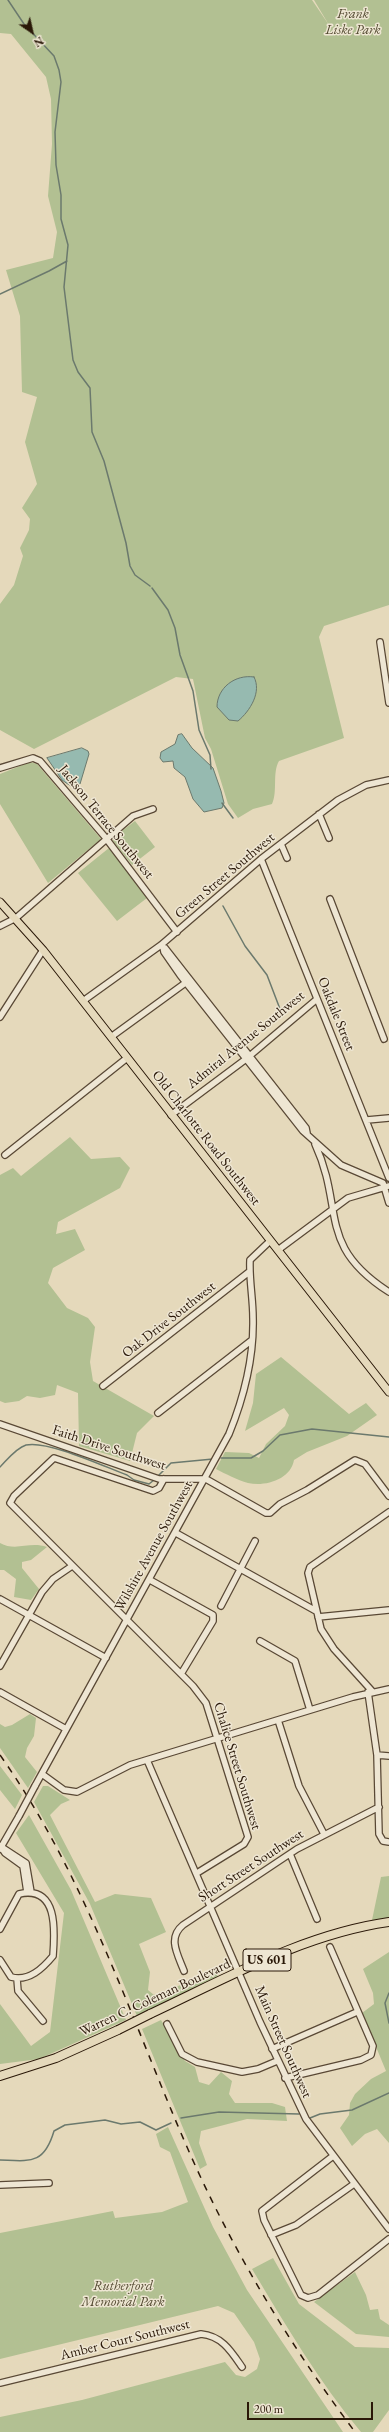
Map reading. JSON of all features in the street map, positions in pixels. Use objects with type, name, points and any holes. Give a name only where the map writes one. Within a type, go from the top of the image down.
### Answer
[{"type":"highway","name":"Warren C. Coleman Boulevard","points":[[0,2076],[56,2058],[239,1972],[319,1938],[355,1928],[389,1922]]},
{"type":"main road","name":"Old Charlotte Road Southwest","points":[[0,902],[16,918],[43,950],[389,1392]]},
{"type":"street","points":[[380,642],[389,703]]},
{"type":"street","name":"Jackson Terrace Southwest","points":[[0,768],[18,761],[33,758],[38,760],[106,839],[177,932]]},
{"type":"street","name":"Green Street Southwest","points":[[83,1001],[162,946],[261,859],[319,814],[352,791],[366,785],[389,780]]},
{"type":"street","points":[[0,926],[16,918],[133,816],[153,809]]},
{"type":"street","points":[[319,814],[329,838]]},
{"type":"street","points":[[281,844],[287,858]]},
{"type":"street","name":"Oakdale Street","points":[[261,859],[389,1178]]},
{"type":"street","points":[[330,899],[384,1039]]},
{"type":"street","points":[[162,946],[164,952],[248,1057],[303,1131],[341,1165],[387,1186],[389,1203]]},
{"type":"street","points":[[0,1017],[43,950]]},
{"type":"street","points":[[111,1037],[188,981]]},
{"type":"street","name":"Admiral Avenue Southwest","points":[[171,1115],[248,1057],[317,998]]},
{"type":"street","points":[[5,1155],[127,1058]]},
{"type":"street","points":[[367,1120],[389,1118]]},
{"type":"street","points":[[313,1140],[326,1175],[337,1236],[348,1256],[363,1273],[389,1292]]},
{"type":"street","points":[[278,1250],[331,1209],[354,1195],[387,1186]]},
{"type":"street","name":"Wilshire Avenue Southwest","points":[[0,1847],[19,1816],[150,1580],[229,1434],[239,1409],[247,1381],[252,1340],[253,1298],[249,1272],[250,1260],[270,1241]]},
{"type":"street","name":"Oak Drive Southwest","points":[[103,1386],[249,1272]]},
{"type":"street","points":[[158,1413],[252,1340]]},
{"type":"street","name":"Faith Drive Southwest","points":[[0,1424],[159,1478],[206,1479],[261,1510],[270,1513],[280,1504],[308,1490],[350,1462],[358,1460],[365,1464],[389,1496]]},
{"type":"street","name":"Chalice Street Southwest","points":[[159,1478],[159,1488],[153,1491],[54,1458],[14,1496],[10,1503],[181,1674],[206,1703],[248,1837],[244,1844],[197,1873]]},
{"type":"street","points":[[389,1512],[309,1569],[308,1581],[317,1614],[327,1640],[370,1692],[377,1755],[379,1834],[383,1841],[389,1842]]},
{"type":"street","points":[[176,1533],[317,1614],[389,1610]]},
{"type":"street","points":[[221,1606],[255,1541]]},
{"type":"street","points":[[0,1666],[46,1586],[72,1566]]},
{"type":"street","points":[[150,1580],[213,1615],[212,1621],[181,1674]]},
{"type":"street","points":[[0,1598],[106,1658]]},
{"type":"street","points":[[260,1641],[295,1661],[310,1710]]},
{"type":"street","points":[[42,1774],[64,1790],[77,1792],[111,1773],[147,1760],[370,1692],[389,1689]]},
{"type":"street","points":[[0,1692],[66,1729]]},
{"type":"street","points":[[278,1720],[300,1786],[324,1834]]},
{"type":"street","points":[[377,1755],[389,1756]]},
{"type":"street","name":"Main Street Southwest","points":[[147,1760],[212,1906],[272,2049],[306,2119],[389,2229]]},
{"type":"street","name":"Short Street Southwest","points":[[184,1971],[174,1942],[175,1934],[183,1925],[290,1854],[324,1834],[379,1807]]},
{"type":"street","points":[[0,1847],[26,1863],[29,1892]]},
{"type":"street","points":[[290,1854],[317,1919]]},
{"type":"street","points":[[0,1929],[19,1894],[29,1892],[47,1901],[52,1909],[55,1920],[53,1956],[34,1974],[17,1979],[12,1977],[0,1960]]},
{"type":"street","points":[[285,2078],[361,2060],[372,2055],[372,2046],[330,1947]]},
{"type":"street","points":[[17,1979],[18,1991],[43,2021]]},
{"type":"street","points":[[272,2049],[357,2012]]},
{"type":"street","points":[[167,2024],[182,2054],[197,2062],[242,2072],[258,2069],[278,2061]]},
{"type":"street","points":[[333,2156],[262,2211],[264,2220],[297,2290],[301,2295],[308,2298],[325,2290],[389,2240]]},
{"type":"street","points":[[0,2185],[49,2183]]},
{"type":"street","points":[[271,2235],[296,2225],[354,2184]]},
{"type":"street","name":"Amber Court Southwest","points":[[0,2383],[201,2334],[219,2339],[242,2367]]},
{"type":"green space","name":"Frank Liske Park","points":[[0,0],[312,0],[329,25],[314,0],[389,0],[389,605],[324,626],[319,637],[344,738],[279,761],[276,771],[275,793],[272,804],[253,809],[238,818],[228,804],[211,749],[205,738],[193,679],[176,677],[34,749],[0,730],[0,604],[14,585],[23,556],[20,548],[29,530],[30,519],[22,508],[37,484],[25,442],[37,397],[22,392],[20,316],[6,270],[53,258],[57,232],[48,196],[52,144],[51,99],[46,77],[11,34],[0,33]]},
{"type":"green space","points":[[30,762],[37,764],[101,839],[48,883],[0,804],[0,774]]},
{"type":"green space","points":[[135,821],[155,847],[132,865],[113,841],[114,837]]},
{"type":"green space","points":[[109,848],[147,898],[117,921],[78,873]]},
{"type":"green space","points":[[70,1137],[91,1159],[120,1157],[130,1168],[120,1188],[58,1222],[56,1234],[75,1229],[85,1250],[53,1268],[48,1283],[67,1308],[88,1318],[95,1327],[90,1362],[93,1381],[154,1416],[137,1433],[130,1461],[79,1446],[78,1393],[57,1385],[55,1395],[40,1398],[27,1396],[19,1401],[5,1403],[0,1401],[0,1175],[13,1168],[21,1176]]},
{"type":"green space","points":[[281,1357],[349,1414],[366,1403],[377,1415],[347,1436],[307,1452],[294,1460],[292,1467],[283,1477],[262,1484],[248,1483],[216,1469],[225,1452],[249,1453],[259,1458],[266,1444],[285,1426],[289,1415],[284,1408],[245,1431],[253,1403],[256,1374]]},
{"type":"green space","points":[[0,1543],[12,1547],[40,1545],[47,1547],[31,1560],[22,1562],[22,1568],[39,1589],[31,1600],[14,1597],[16,1579],[4,1570],[0,1570]]},
{"type":"green space","points":[[30,1714],[36,1718],[34,1736],[27,1748],[25,1757],[37,1772],[28,1788],[0,1748],[0,1724],[5,1727],[12,1725]]},
{"type":"green space","points":[[0,1766],[22,1795],[15,1809],[0,1790]]},
{"type":"green space","points":[[43,1786],[48,1786],[70,1800],[61,1804],[50,1815],[95,1902],[115,1894],[151,1898],[166,1932],[139,1944],[150,1972],[148,1990],[154,1995],[172,1989],[215,1968],[218,1978],[137,2016],[90,1904],[34,1802]]},
{"type":"green space","points":[[29,1815],[71,1890],[126,2020],[39,2059],[0,2064],[0,2004],[31,2046],[50,2032],[64,1913],[16,1833]]},
{"type":"green space","points":[[389,1876],[389,1918],[372,1920],[381,1877]]},
{"type":"green space","points":[[389,1952],[389,2143],[377,2129],[365,2134],[352,2146],[340,2128],[349,2115],[350,2103],[355,2094],[371,2079],[386,2071],[362,2013],[374,2004],[373,1993],[363,1969]]},
{"type":"green space","points":[[161,2020],[185,2061],[195,2067],[199,2082],[209,2085],[221,2072],[232,2081],[229,2094],[235,2103],[272,2103],[285,2107],[287,2121],[247,2119],[201,2131],[199,2143],[207,2165],[200,2169],[142,2029]]},
{"type":"green space","name":"Rutherford Memorial Park","points":[[168,2127],[213,2227],[247,2290],[343,2432],[0,2432],[0,2417],[82,2400],[225,2362],[236,2375],[245,2377],[257,2369],[260,2359],[254,2342],[234,2313],[218,2306],[0,2359],[0,2233],[113,2211],[115,2218],[162,2212],[188,2202],[170,2152],[160,2147],[156,2134]]},
{"type":"green space","points":[[273,2258],[299,2304],[355,2347],[389,2348],[389,2410],[373,2432],[361,2432],[331,2393],[303,2352],[252,2269]]},
{"type":"green space","points":[[355,2272],[366,2295],[370,2310],[378,2309],[380,2319],[389,2325],[389,2337],[356,2334],[314,2302]]},
{"type":"water","points":[[254,677],[257,689],[254,701],[247,712],[238,721],[229,720],[217,707],[220,694],[228,684],[234,680]]},
{"type":"water","points":[[182,734],[192,748],[213,768],[224,803],[222,808],[204,812],[193,799],[185,777],[174,768],[173,761],[163,762],[160,758],[161,752],[175,744],[178,735]]},
{"type":"water","points":[[82,748],[88,751],[89,754],[80,784],[72,787],[62,780],[47,758]]},
{"type":"waterway","points":[[8,0],[24,24],[54,56],[59,70],[61,82],[55,132],[56,165],[61,195],[61,219],[68,245],[64,287],[73,360],[78,372],[90,388],[92,432],[104,461],[126,543],[130,566],[135,575],[150,586]]},
{"type":"waterway","points":[[0,294],[67,261]]},
{"type":"waterway","points":[[152,588],[168,610],[175,628],[180,655],[193,691],[199,730],[210,755],[211,769]]},
{"type":"waterway","points":[[222,803],[233,818]]},
{"type":"waterway","points":[[223,906],[245,946],[267,975],[280,1009]]},
{"type":"waterway","points":[[221,1458],[251,1458],[263,1451],[280,1435],[312,1429],[389,1437]]},
{"type":"waterway","points":[[0,1467],[12,1454],[26,1445],[48,1446],[76,1455],[127,1475],[134,1480],[149,1484],[154,1480]]},
{"type":"waterway","points":[[157,1477],[171,1463],[213,1459]]},
{"type":"waterway","points":[[389,1993],[385,2003],[389,2023]]},
{"type":"waterway","points":[[310,2118],[320,2114],[352,2110],[389,2093]]},
{"type":"waterway","points":[[181,2118],[219,2112],[299,2114]]},
{"type":"waterway","points":[[0,2160],[20,2161],[34,2159],[46,2150],[54,2131],[65,2125],[105,2120],[121,2124],[140,2122],[156,2130],[171,2123]]},
{"type":"railway","points":[[0,1755],[30,1801],[57,1848],[81,1897],[104,1946],[187,2147],[223,2222],[284,2330],[355,2432]]}]
